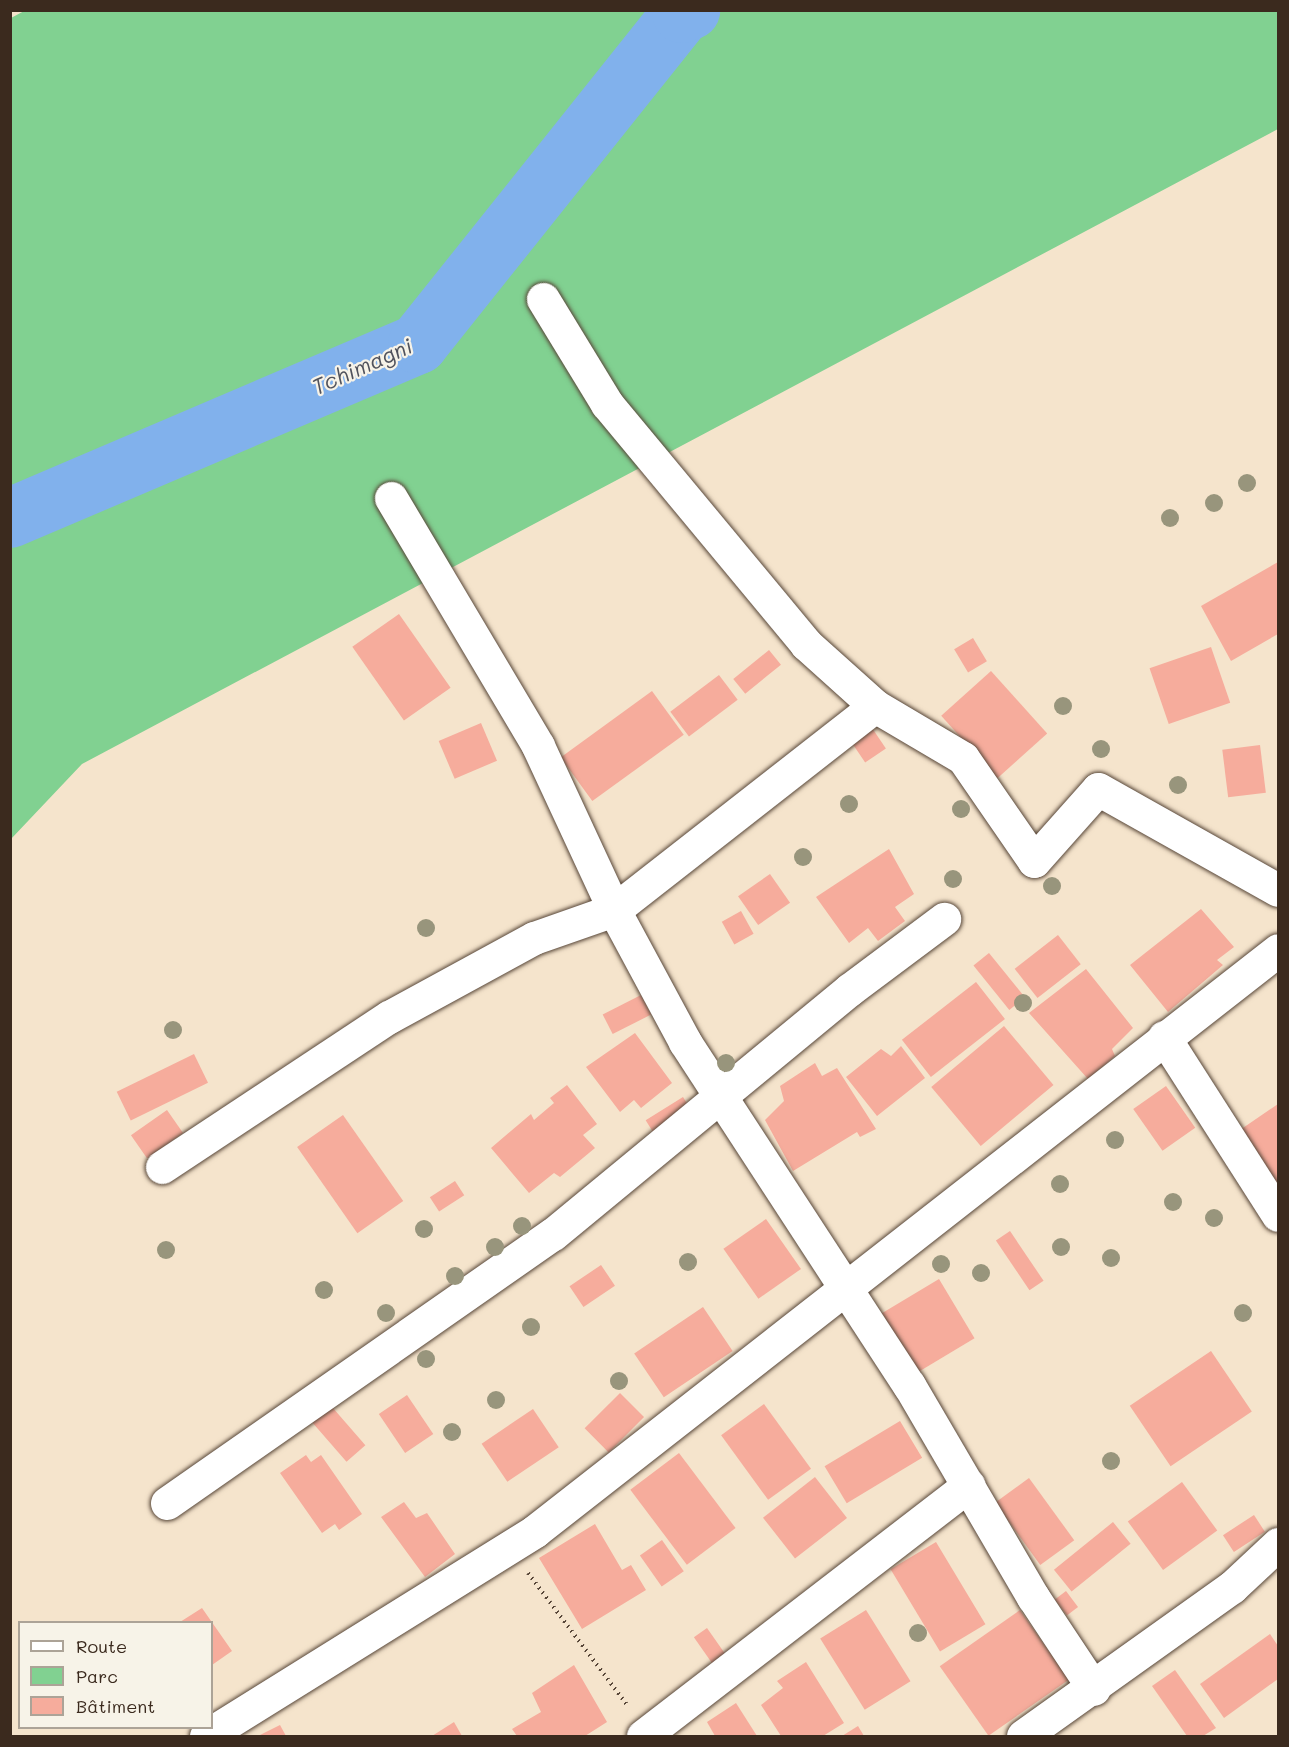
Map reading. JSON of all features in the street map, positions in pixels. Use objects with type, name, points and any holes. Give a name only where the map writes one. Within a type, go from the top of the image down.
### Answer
[{"type":"street","points":[[543,299],[607,404],[806,644],[875,706],[963,758],[1034,861],[1098,789],[1278,890]]},
{"type":"street","points":[[391,498],[538,746],[614,910],[685,1042],[724,1097],[842,1288],[969,1485],[1094,1689]]},
{"type":"street","points":[[162,1167],[389,1017],[534,938],[614,910],[875,706]]},
{"type":"street","points":[[167,1503],[553,1234],[724,1097],[849,990],[944,919]]},
{"type":"street","points":[[206,1737],[509,1548],[1278,950]]},
{"type":"street","points":[[1164,1037],[1278,1215]]},
{"type":"street","points":[[647,1735],[969,1485]]},
{"type":"street","points":[[1023,1737],[1094,1689],[1244,1578],[1278,1544]]},
{"type":"path","points":[[509,1548],[647,1735]]},
{"type":"green space","points":[[26,10],[1278,11],[1278,129],[82,764],[11,839],[11,18]]},
{"type":"building","points":[[1278,562],[1278,634],[1231,661],[1201,606]]},
{"type":"building","points":[[399,614],[451,688],[404,720],[352,647]]},
{"type":"building","points":[[973,638],[987,661],[968,672],[954,649]]},
{"type":"building","points":[[1211,647],[1230,703],[1169,724],[1150,668]]},
{"type":"building","points":[[769,650],[781,665],[745,694],[733,679]]},
{"type":"building","points":[[991,671],[1047,733],[997,778],[941,716]]},
{"type":"building","points":[[719,675],[738,700],[689,736],[670,712]]},
{"type":"building","points":[[652,691],[684,735],[592,801],[561,757]]},
{"type":"building","points":[[868,722],[886,749],[865,763],[847,736]]},
{"type":"building","points":[[481,723],[497,761],[455,779],[439,741]]},
{"type":"building","points":[[1260,745],[1266,793],[1228,797],[1222,750]]},
{"type":"building","points":[[889,849],[914,894],[895,907],[905,921],[878,941],[868,928],[849,943],[816,897]]},
{"type":"building","points":[[770,874],[790,903],[758,925],[738,896]]},
{"type":"building","points":[[1201,909],[1234,947],[1217,960],[1223,965],[1168,1012],[1130,965]]},
{"type":"building","points":[[741,911],[754,934],[734,944],[722,922]]},
{"type":"building","points":[[1058,935],[1081,964],[1037,998],[1015,969]]},
{"type":"building","points":[[989,953],[1025,997],[1009,1010],[973,966]]},
{"type":"building","points":[[1086,969],[1133,1028],[1112,1049],[1115,1056],[1088,1079],[1029,1013]]},
{"type":"building","points":[[976,982],[1005,1019],[931,1077],[902,1040]]},
{"type":"building","points":[[641,995],[651,1015],[613,1034],[603,1015]]},
{"type":"building","points":[[1004,1026],[1053,1085],[981,1146],[931,1087]]},
{"type":"building","points":[[635,1033],[672,1083],[641,1108],[634,1100],[620,1112],[586,1067]]},
{"type":"building","points":[[901,1046],[925,1078],[877,1116],[846,1077],[881,1049],[891,1056]]},
{"type":"building","points":[[194,1054],[208,1083],[131,1120],[117,1092]]},
{"type":"building","points":[[815,1063],[822,1076],[837,1068],[876,1129],[860,1137],[857,1132],[793,1171],[765,1120],[784,1101],[780,1086]]},
{"type":"building","points":[[567,1085],[597,1124],[583,1135],[595,1148],[560,1177],[554,1173],[529,1193],[491,1148],[531,1114],[534,1120],[554,1103],[550,1098]]},
{"type":"building","points":[[1166,1086],[1195,1128],[1162,1151],[1133,1109]]},
{"type":"building","points":[[683,1097],[693,1113],[656,1136],[646,1120]]},
{"type":"building","points":[[1278,1104],[1278,1195],[1237,1132]]},
{"type":"building","points":[[167,1110],[183,1133],[147,1158],[131,1135]]},
{"type":"building","points":[[343,1115],[403,1201],[357,1233],[297,1147]]},
{"type":"building","points":[[455,1181],[464,1195],[439,1212],[430,1197]]},
{"type":"building","points":[[766,1219],[801,1269],[758,1299],[723,1249]]},
{"type":"building","points":[[1010,1231],[1044,1281],[1029,1290],[996,1241]]},
{"type":"building","points":[[601,1265],[615,1286],[583,1307],[569,1286]]},
{"type":"building","points":[[939,1279],[975,1338],[915,1374],[880,1315]]},
{"type":"building","points":[[703,1307],[733,1351],[664,1397],[634,1353]]},
{"type":"building","points":[[1211,1351],[1252,1412],[1171,1466],[1130,1406]]},
{"type":"building","points":[[620,1393],[644,1417],[609,1452],[585,1428]]},
{"type":"building","points":[[407,1395],[433,1434],[405,1453],[379,1414]]},
{"type":"building","points":[[326,1400],[365,1445],[346,1462],[307,1416]]},
{"type":"building","points":[[764,1404],[811,1469],[768,1500],[721,1435]]},
{"type":"building","points":[[533,1409],[559,1447],[507,1482],[482,1444]]},
{"type":"building","points":[[900,1421],[922,1458],[847,1503],[825,1466]]},
{"type":"building","points":[[679,1453],[736,1528],[687,1565],[630,1490]]},
{"type":"building","points":[[306,1455],[311,1462],[321,1455],[362,1514],[339,1530],[335,1524],[322,1533],[280,1473]]},
{"type":"building","points":[[815,1477],[847,1518],[795,1559],[763,1518]]},
{"type":"building","points":[[1029,1478],[1074,1540],[1040,1565],[995,1503]]},
{"type":"building","points":[[1182,1482],[1217,1531],[1163,1570],[1128,1521]]},
{"type":"building","points":[[404,1502],[416,1518],[427,1513],[455,1554],[425,1577],[381,1517]]},
{"type":"building","points":[[1254,1515],[1265,1532],[1234,1552],[1223,1535]]},
{"type":"building","points":[[1113,1522],[1131,1544],[1072,1592],[1054,1570]]},
{"type":"building","points":[[595,1524],[622,1570],[631,1565],[646,1590],[582,1629],[539,1558]]},
{"type":"building","points":[[662,1540],[684,1571],[662,1587],[640,1555]]},
{"type":"building","points":[[936,1542],[985,1624],[940,1652],[891,1569]]},
{"type":"building","points":[[1066,1591],[1078,1607],[1067,1615],[1055,1599]]},
{"type":"building","points":[[202,1608],[211,1621],[182,1621]]},
{"type":"building","points":[[866,1610],[911,1681],[865,1710],[820,1639]]},
{"type":"building","points":[[1020,1610],[1069,1680],[988,1736],[940,1666]]},
{"type":"building","points":[[213,1623],[232,1651],[213,1664]]},
{"type":"building","points":[[707,1628],[726,1655],[713,1664],[694,1637]]},
{"type":"building","points":[[1270,1634],[1278,1646],[1278,1679],[1224,1718],[1200,1684]]},
{"type":"building","points":[[806,1662],[844,1723],[823,1736],[781,1736],[761,1705],[783,1688],[777,1681]]},
{"type":"building","points":[[574,1665],[607,1722],[585,1736],[517,1736],[512,1729],[541,1712],[532,1693]]},
{"type":"building","points":[[1175,1670],[1216,1728],[1203,1736],[1187,1736],[1152,1686]]},
{"type":"building","points":[[736,1703],[757,1736],[715,1736],[707,1722]]},
{"type":"building","points":[[454,1722],[462,1736],[432,1736]]},
{"type":"building","points":[[280,1725],[286,1736],[258,1736]]},
{"type":"building","points":[[858,1726],[864,1736],[842,1736]]},
{"type":"waterway","name":"Tchimagni","points":[[10,518],[418,344],[682,13],[690,10]]}]
